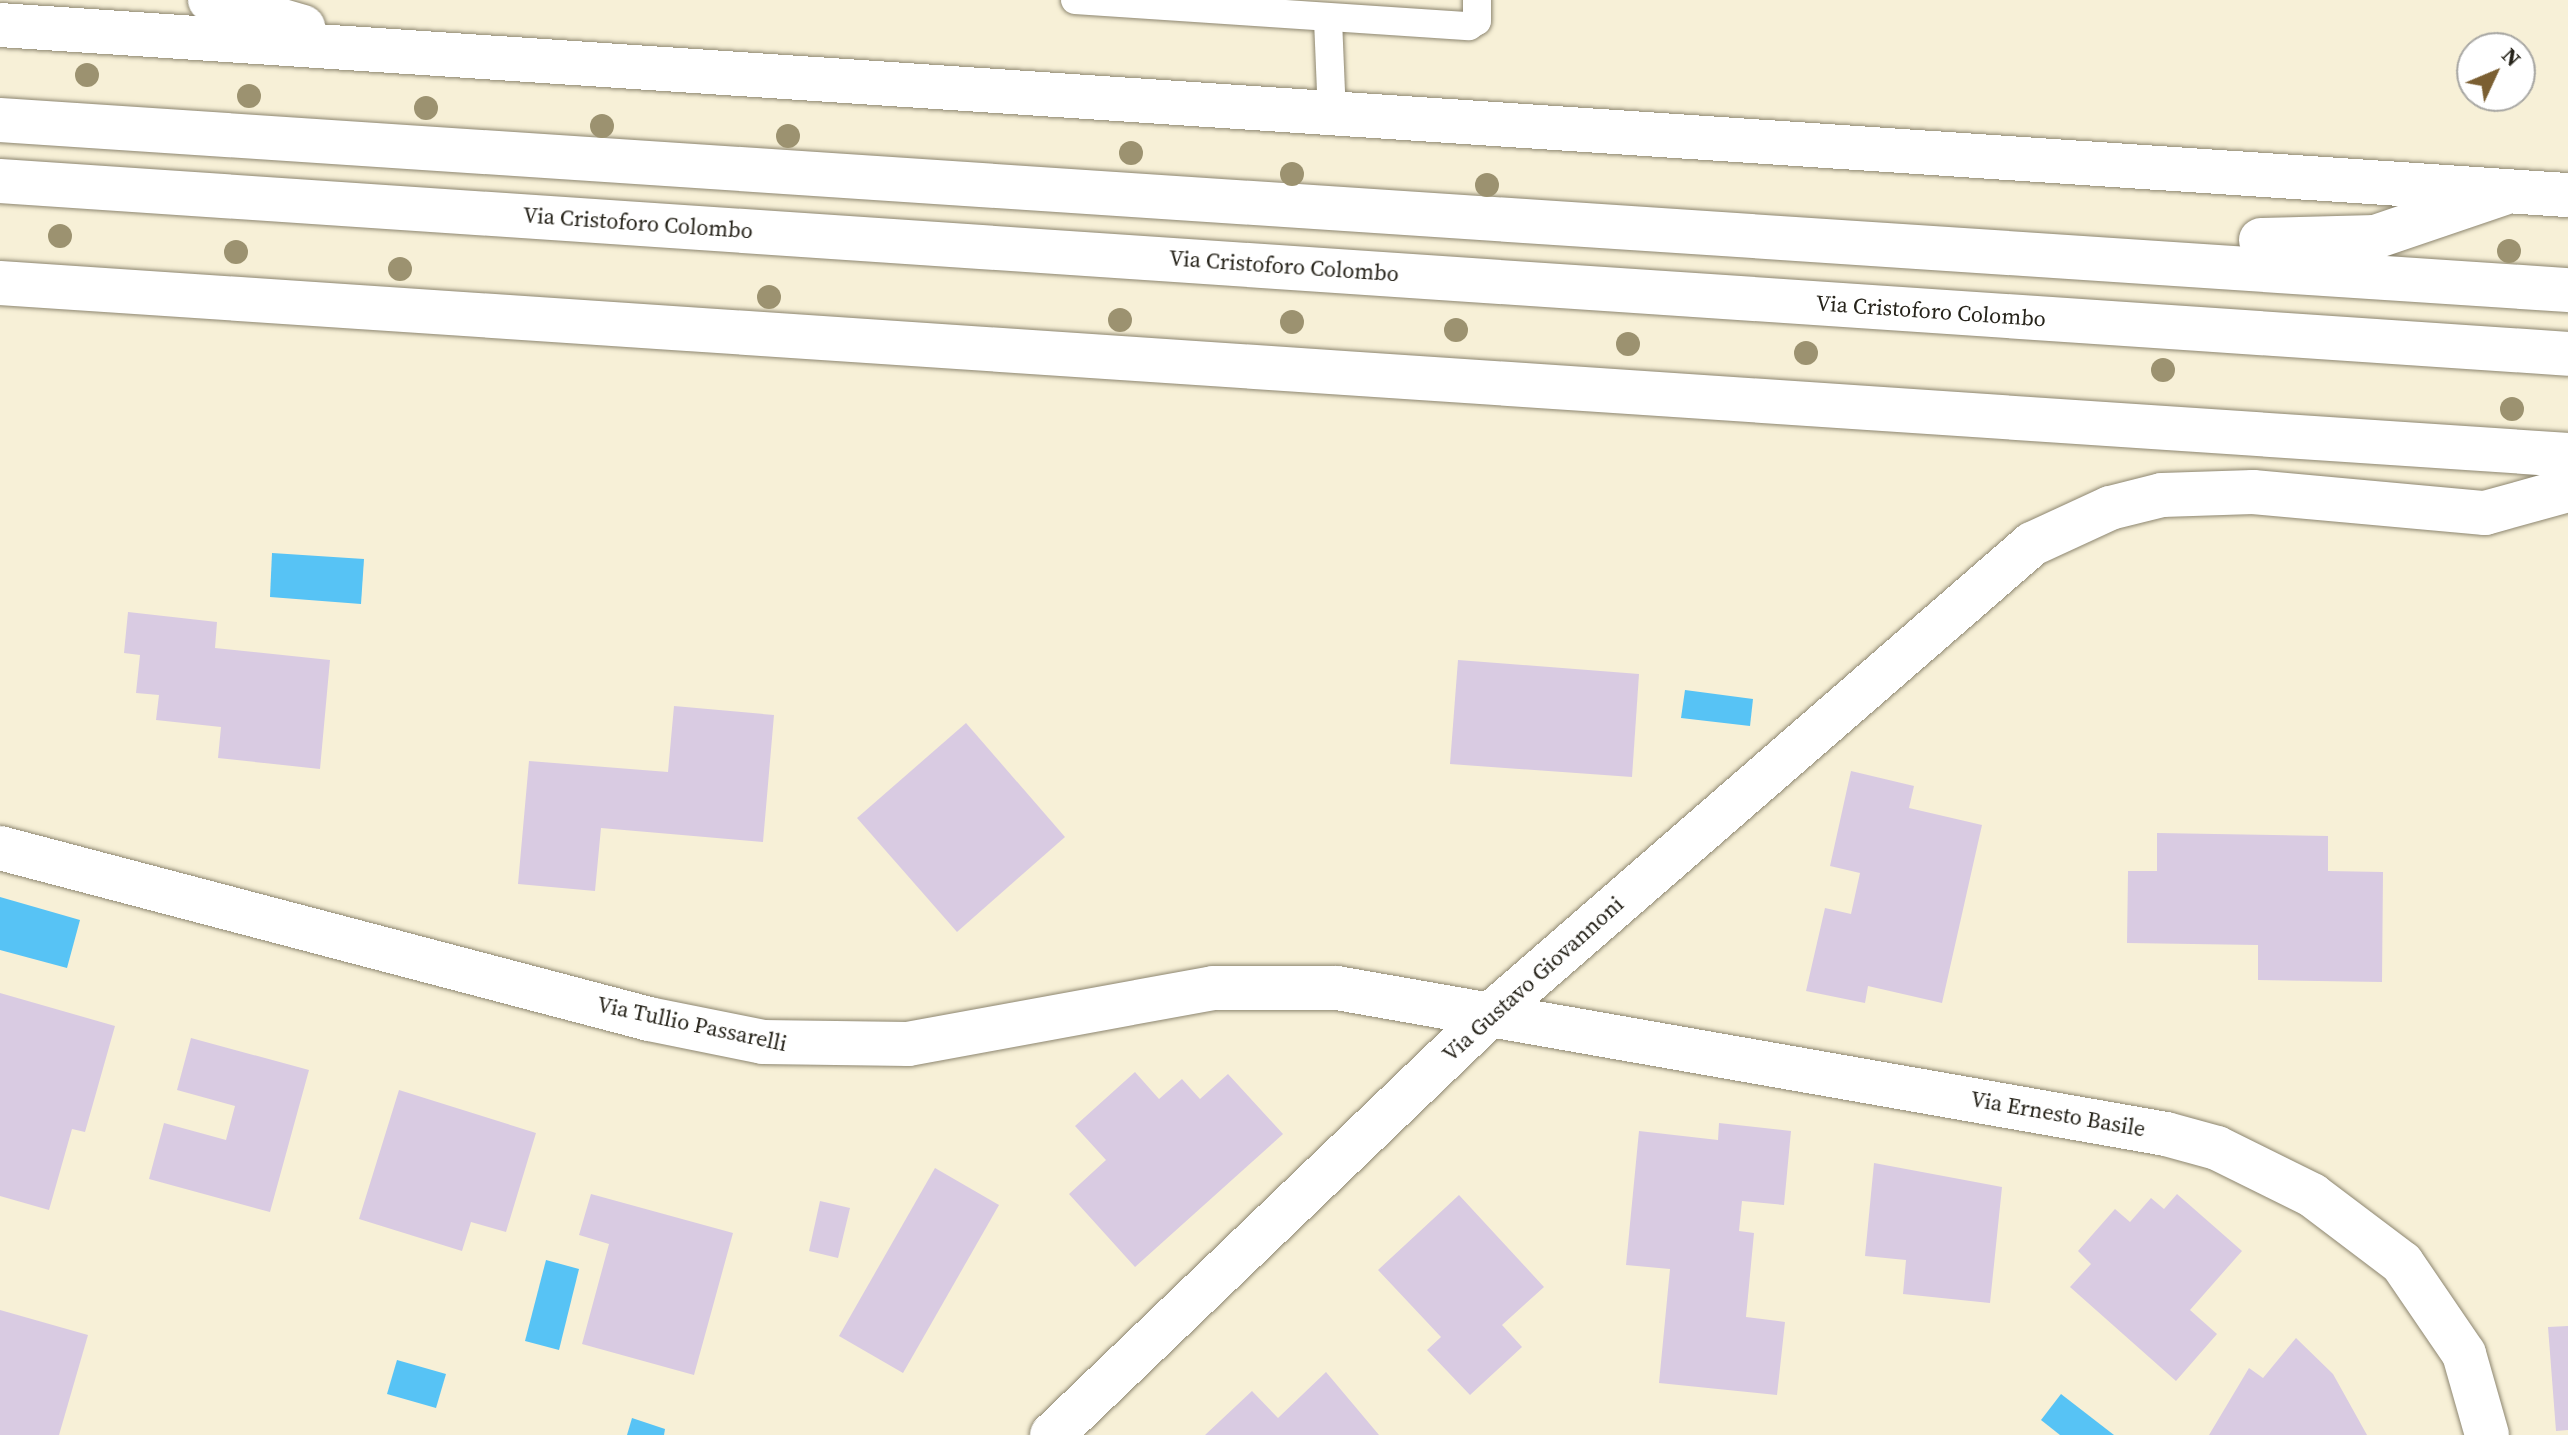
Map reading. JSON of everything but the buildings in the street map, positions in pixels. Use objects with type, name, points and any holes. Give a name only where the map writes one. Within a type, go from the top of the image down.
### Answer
[{"type":"main road","points":[[210,0],[390,51]]},
{"type":"main road","points":[[0,25],[2568,195]]},
{"type":"main road","points":[[0,120],[2568,290]]},
{"type":"main road","name":"Via Cristoforo Colombo","points":[[0,181],[2568,354]]},
{"type":"main road","points":[[1861,241],[2344,241],[2507,192]]},
{"type":"main road","points":[[0,283],[2568,455]]},
{"type":"main road","name":"Via Gustavo Giovannoni","points":[[1052,1435],[1491,1014],[2032,544],[2110,508],[2162,495],[2253,492],[2485,513],[2568,490]]},
{"type":"main road","name":"Via Tullio Passarelli","points":[[0,848],[649,1019],[763,1042],[908,1044],[1253,985],[1378,993],[1491,1014]]},
{"type":"main road","name":"Via Ernesto Basile","points":[[1491,1014],[2112,1123],[2217,1148],[2312,1195],[2402,1263],[2464,1354],[2487,1435]]},
{"type":"lane","points":[[1075,0],[1328,20],[1469,26],[1477,21],[1477,0]]},
{"type":"lane","points":[[1328,20],[1332,114]]},
{"type":"water","points":[[272,553],[364,559],[361,604],[270,597]]},
{"type":"water","points":[[1685,690],[1753,699],[1750,726],[1681,718]]},
{"type":"water","points":[[0,897],[80,920],[67,968],[0,950]]},
{"type":"water","points":[[546,1260],[579,1269],[559,1350],[525,1341]]},
{"type":"water","points":[[397,1360],[446,1374],[436,1408],[387,1394]]},
{"type":"water","points":[[2061,1394],[2114,1435],[2060,1435],[2041,1420]]},
{"type":"water","points":[[632,1418],[665,1429],[664,1435],[627,1435]]}]
